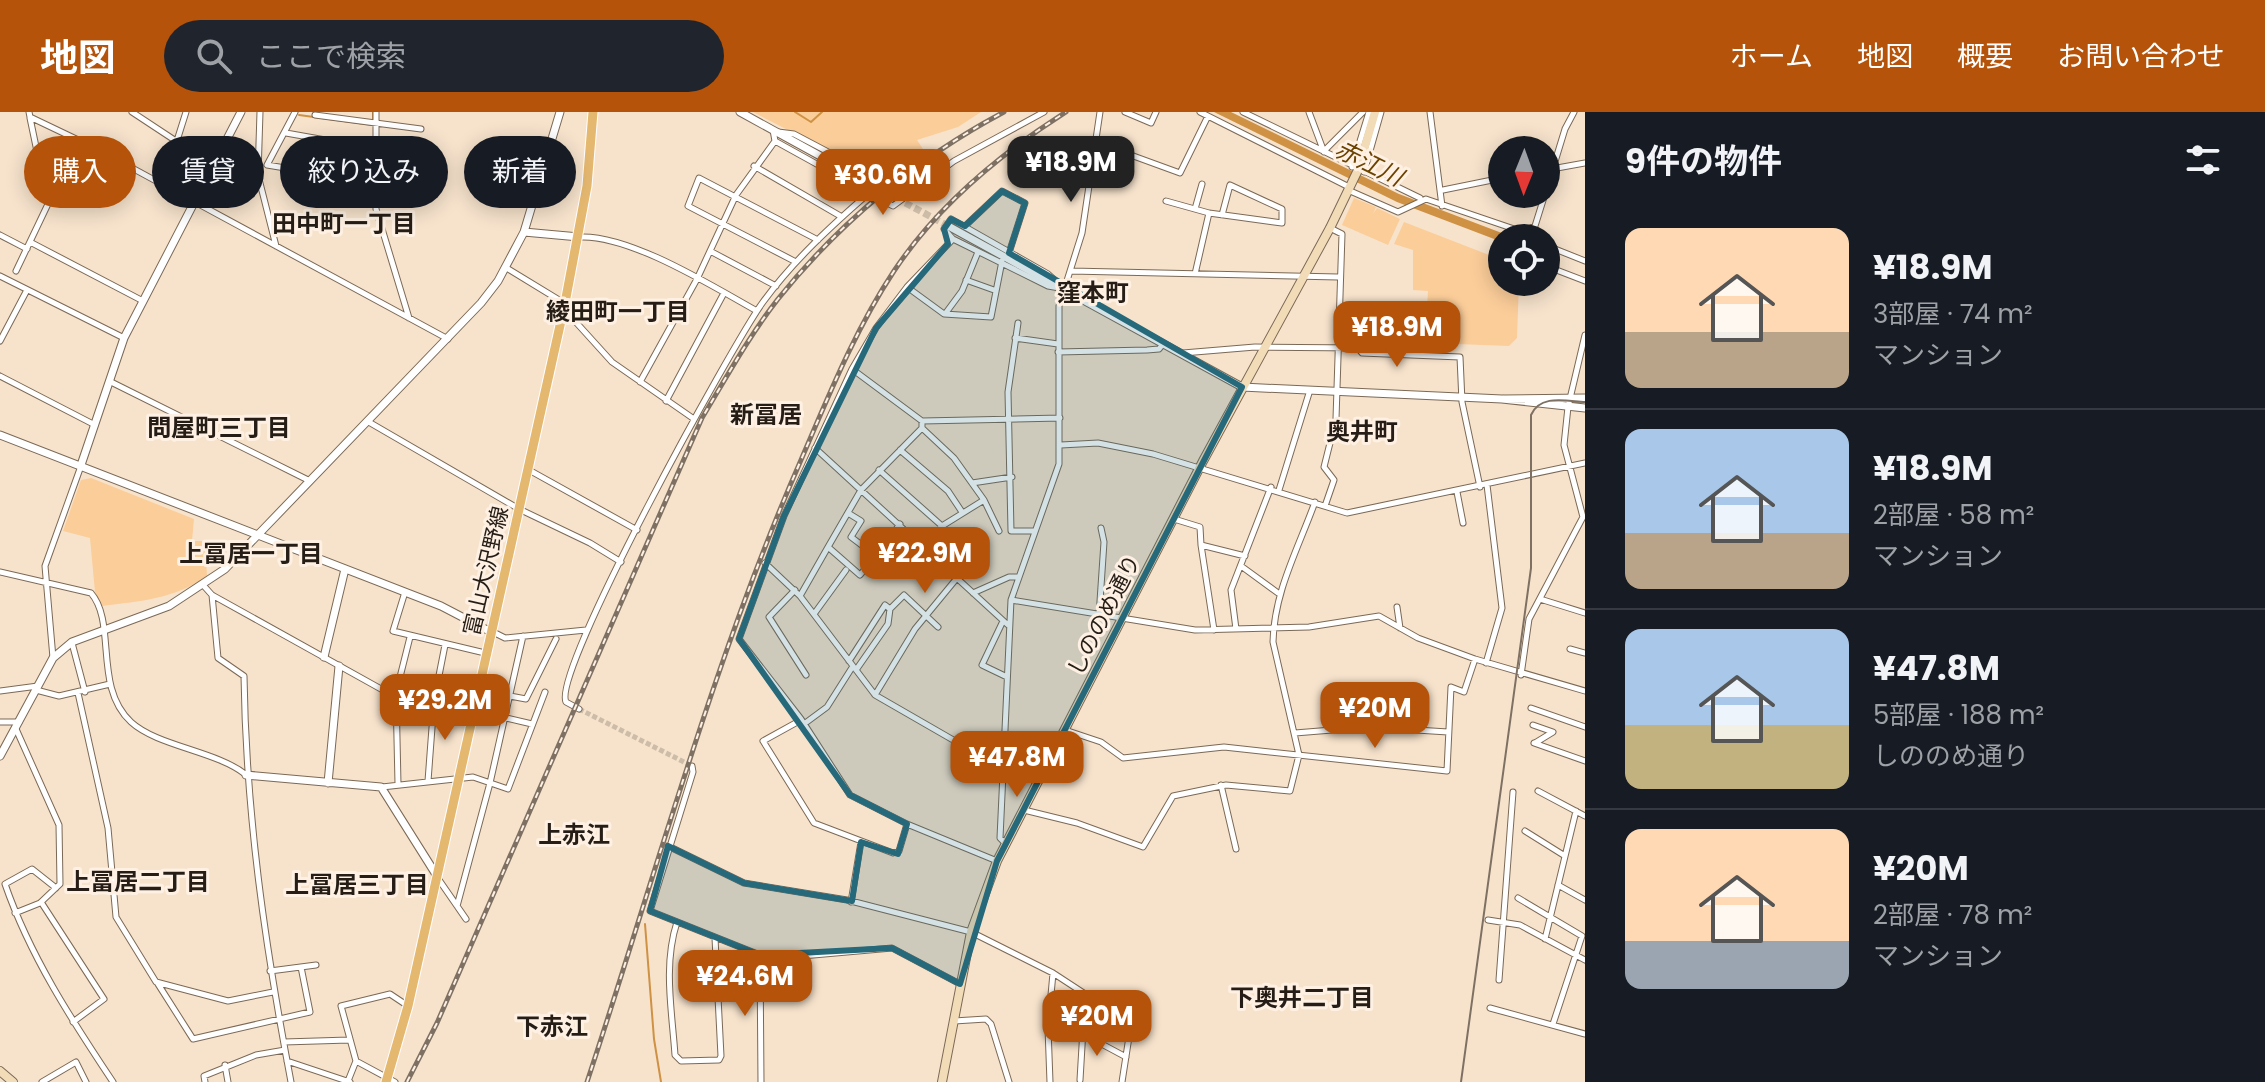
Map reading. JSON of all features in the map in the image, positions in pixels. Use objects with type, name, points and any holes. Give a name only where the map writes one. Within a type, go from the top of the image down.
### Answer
[{"type":"main road","name":"富山大沢野線","points":[[390,1081],[565,306],[587,186],[593,112]]},
{"type":"main road","name":"しののめ通り","points":[[942,1082],[971,932],[997,861],[1242,387],[1330,228],[1358,170],[1372,112]]},
{"type":"main road","points":[[0,1071],[13,1082]]},
{"type":"street","points":[[132,112],[168,136]]},
{"type":"street","points":[[178,136],[186,112]]},
{"type":"street","points":[[228,136],[241,112]]},
{"type":"street","points":[[259,136],[260,112]]},
{"type":"street","points":[[264,169],[295,112]]},
{"type":"street","points":[[376,112],[376,136]]},
{"type":"street","points":[[0,756],[53,658],[72,642],[159,611],[225,569],[365,420],[481,303],[524,232],[560,112]]},
{"type":"street","points":[[740,112],[895,197]]},
{"type":"street","points":[[775,141],[893,206],[906,193],[954,161],[1044,112]]},
{"type":"street","points":[[1005,843],[1000,838],[1011,600],[1059,464],[1059,306],[1082,233],[1100,112]]},
{"type":"street","points":[[1125,112],[1151,123],[1156,112]]},
{"type":"street","points":[[1200,112],[1403,212],[1419,199]]},
{"type":"street","points":[[1243,112],[1419,199],[1523,232],[1535,226],[1541,208]]},
{"type":"street","points":[[1309,112],[1324,152]]},
{"type":"street","points":[[1324,152],[1363,112]]},
{"type":"street","points":[[1358,170],[1381,112]]},
{"type":"street","points":[[1430,112],[1443,190],[1442,206]]},
{"type":"street","points":[[1560,144],[1574,112]]},
{"type":"street","points":[[30,114],[152,179]]},
{"type":"street","points":[[16,271],[48,204],[30,114]]},
{"type":"street","points":[[315,115],[421,129]]},
{"type":"street","points":[[1095,142],[1180,173],[1208,116]]},
{"type":"street","points":[[640,382],[697,279],[736,195],[775,141],[775,131]]},
{"type":"street","points":[[775,131],[794,134],[906,193]]},
{"type":"street","points":[[286,133],[303,136]]},
{"type":"street","points":[[1560,168],[1585,163]]},
{"type":"street","points":[[267,165],[280,167]]},
{"type":"street","points":[[754,166],[842,217]]},
{"type":"street","points":[[796,262],[688,206],[699,178],[818,240]]},
{"type":"street","points":[[1443,190],[1488,181]]},
{"type":"street","points":[[1195,209],[1202,184]]},
{"type":"street","points":[[1166,201],[1209,213],[1222,215],[1282,223],[1282,209],[1230,185],[1222,215]]},
{"type":"street","points":[[965,226],[1002,191],[1025,203],[1009,253]]},
{"type":"street","points":[[579,709],[566,702],[563,690],[586,630],[694,419],[757,311],[776,286],[818,240],[869,193]]},
{"type":"street","points":[[264,198],[277,247]]},
{"type":"street","points":[[53,658],[45,566],[124,338],[190,208]]},
{"type":"street","points":[[203,208],[448,339]]},
{"type":"street","points":[[376,208],[409,318]]},
{"type":"street","points":[[1195,274],[1209,213]]},
{"type":"street","points":[[951,219],[1048,274],[1065,289],[1048,286],[978,252],[953,239],[944,229],[951,219]]},
{"type":"street","points":[[950,227],[1242,387],[1462,398],[1585,398]]},
{"type":"street","points":[[1325,506],[1334,480],[1324,467],[1336,419],[1338,277],[1342,234],[1330,228]]},
{"type":"street","points":[[524,232],[597,236],[697,279],[757,311]]},
{"type":"street","points":[[0,235],[27,249]]},
{"type":"street","points":[[953,239],[907,287],[876,328],[852,369],[765,563],[739,639],[802,722],[850,795],[907,824],[997,861]]},
{"type":"street","points":[[30,242],[143,301]]},
{"type":"street","points":[[710,251],[776,286]]},
{"type":"street","points":[[1560,251],[1585,261]]},
{"type":"street","points":[[944,314],[966,280],[978,252]]},
{"type":"street","points":[[907,287],[944,314],[991,317],[1002,261]]},
{"type":"street","points":[[505,267],[565,306],[595,346],[694,419]]},
{"type":"street","points":[[1071,271],[1338,277]]},
{"type":"street","points":[[1560,271],[1585,281]]},
{"type":"street","points":[[0,276],[124,338]]},
{"type":"street","points":[[966,280],[994,290]]},
{"type":"street","points":[[0,341],[3,329],[27,290]]},
{"type":"street","points":[[666,401],[724,293]]},
{"type":"street","points":[[1018,323],[1009,371],[1011,531],[1035,531]]},
{"type":"street","points":[[1521,675],[1529,619],[1583,517],[1567,467],[1564,445],[1568,407],[1585,335]]},
{"type":"street","points":[[1015,338],[1058,344]]},
{"type":"street","points":[[1058,352],[1159,349],[1164,343]]},
{"type":"street","points":[[1182,353],[1265,347],[1358,348],[1362,353],[1460,357],[1462,398],[1484,486],[1502,608],[1486,663]]},
{"type":"street","points":[[852,369],[922,425],[954,458],[984,500],[999,531]]},
{"type":"street","points":[[0,376],[95,425]]},
{"type":"street","points":[[109,381],[308,480]]},
{"type":"street","points":[[1279,490],[1310,390]]},
{"type":"street","points":[[1502,399],[1585,408]]},
{"type":"street","points":[[800,596],[861,490],[922,425],[1010,417],[1060,418]]},
{"type":"street","points":[[365,420],[519,509],[590,543],[621,562]]},
{"type":"street","points":[[0,435],[405,592],[505,638],[586,630]]},
{"type":"street","points":[[1061,445],[1117,446],[1271,487],[1347,513],[1585,463]]},
{"type":"street","points":[[815,448],[1009,626]]},
{"type":"street","points":[[900,450],[948,491],[962,512]]},
{"type":"street","points":[[528,469],[637,530]]},
{"type":"street","points":[[879,470],[942,526]]},
{"type":"street","points":[[972,483],[1012,477]]},
{"type":"street","points":[[1236,629],[1231,596],[1271,487]]},
{"type":"street","points":[[1457,492],[1463,523]]},
{"type":"street","points":[[923,544],[942,526],[984,500]]},
{"type":"street","points":[[1023,809],[1077,823],[1143,847],[1173,796],[1221,785],[1290,791],[1299,755],[1273,642],[1274,627],[1278,593],[1315,502]]},
{"type":"street","points":[[848,513],[861,521],[851,537],[876,556]]},
{"type":"street","points":[[1174,519],[1200,527],[1214,630]]},
{"type":"street","points":[[828,547],[860,575],[900,524]]},
{"type":"street","points":[[1099,616],[1104,542],[1101,528]]},
{"type":"street","points":[[936,558],[970,544]]},
{"type":"street","points":[[1201,545],[1245,556]]},
{"type":"street","points":[[765,563],[795,590],[875,695],[981,756],[1004,763]]},
{"type":"street","points":[[1241,566],[1278,593]]},
{"type":"street","points":[[324,657],[345,569]]},
{"type":"street","points":[[814,614],[846,570]]},
{"type":"street","points":[[0,572],[91,593],[103,631],[110,684],[119,704],[135,725],[246,775],[381,787],[473,777],[508,789],[545,692]]},
{"type":"street","points":[[973,593],[1009,577],[1019,577]]},
{"type":"street","points":[[875,695],[926,616],[957,578]]},
{"type":"street","points":[[203,585],[212,595],[381,689],[532,724]]},
{"type":"street","points":[[795,590],[769,617],[806,675]]},
{"type":"street","points":[[405,592],[393,631],[486,653]]},
{"type":"street","points":[[212,595],[218,658],[244,676],[246,775],[273,992],[291,1082]]},
{"type":"street","points":[[853,666],[888,624],[890,609],[904,595],[938,627]]},
{"type":"street","points":[[1540,599],[1585,613]]},
{"type":"street","points":[[1011,600],[1121,621],[1214,630],[1309,627],[1379,616],[1400,629],[1475,659],[1521,675],[1585,691]]},
{"type":"street","points":[[890,609],[885,605],[827,707],[763,741],[814,823],[896,853],[907,824]]},
{"type":"street","points":[[1397,607],[1400,629]]},
{"type":"street","points":[[1003,621],[982,665],[1007,677]]},
{"type":"street","points":[[457,906],[490,783],[523,636]]},
{"type":"street","points":[[398,784],[396,693],[410,637]]},
{"type":"street","points":[[510,696],[526,699],[556,639]]},
{"type":"street","points":[[72,642],[85,692]]},
{"type":"street","points":[[428,781],[434,701],[445,645]]},
{"type":"street","points":[[1570,649],[1585,653]]},
{"type":"street","points":[[1064,730],[1101,742],[1123,758],[1224,747],[1447,771],[1451,687],[1464,692],[1475,659]]},
{"type":"street","points":[[328,783],[339,666]]},
{"type":"street","points":[[0,691],[38,688],[59,696],[110,684]]},
{"type":"street","points":[[78,693],[108,828],[116,917],[193,1039],[310,1012],[301,967]]},
{"type":"street","points":[[1531,708],[1585,727]]},
{"type":"street","points":[[0,722],[18,726]]},
{"type":"street","points":[[1533,725],[1553,732],[1534,743],[1585,761]]},
{"type":"street","points":[[15,913],[41,902],[60,884],[59,825],[18,726]]},
{"type":"street","points":[[1295,733],[1396,727],[1448,732]]},
{"type":"street","points":[[692,766],[683,808],[668,846],[650,911],[760,955],[802,956],[892,948],[960,984]]},
{"type":"street","points":[[1221,785],[1236,849]]},
{"type":"street","points":[[381,787],[466,919]]},
{"type":"street","points":[[1538,791],[1585,816]]},
{"type":"street","points":[[1499,980],[1513,792]]},
{"type":"street","points":[[1545,939],[1576,811]]},
{"type":"street","points":[[1525,831],[1565,856]]},
{"type":"street","points":[[851,902],[861,842]]},
{"type":"street","points":[[668,846],[744,883],[851,902],[971,932],[1053,973],[1131,1024],[1122,1082]]},
{"type":"street","points":[[56,888],[32,869],[5,884],[15,913],[73,1022],[113,1082]]},
{"type":"street","points":[[1558,885],[1585,900]]},
{"type":"street","points":[[1518,898],[1582,936],[1573,954],[1553,1024]]},
{"type":"street","points":[[41,902],[104,999],[73,1022]]},
{"type":"street","points":[[1488,920],[1520,925],[1585,960]]},
{"type":"street","points":[[677,922],[669,945],[669,963],[675,1055],[681,1061],[719,1060],[721,1056],[715,938]]},
{"type":"street","points":[[760,955],[761,1082]]},
{"type":"street","points":[[270,971],[316,965]]},
{"type":"street","points":[[1050,1082],[1048,1028],[1053,973]]},
{"type":"street","points":[[157,984],[228,1001],[273,992]]},
{"type":"street","points":[[287,1061],[349,1081],[356,1061],[341,1006],[390,994],[408,1006]]},
{"type":"street","points":[[1080,1080],[1083,1034],[1099,1003]]},
{"type":"street","points":[[1490,1008],[1585,1034]]},
{"type":"street","points":[[953,1021],[986,1019],[991,1024],[1009,1082]]},
{"type":"street","points":[[1083,1034],[1126,1057]]},
{"type":"street","points":[[284,1042],[349,1040]]},
{"type":"street","points":[[205,1082],[204,1076],[225,1065],[285,1050]]},
{"type":"street","points":[[356,1061],[390,1081]]},
{"type":"street","points":[[42,1082],[76,1062],[86,1082]]},
{"type":"street","points":[[225,1065],[228,1082]]},
{"type":"highlighted area","points":[[1002,191],[1025,203],[1009,253],[1242,387],[997,861],[960,984],[892,948],[760,955],[650,911],[668,846],[744,883],[852,901],[861,842],[898,854],[907,824],[850,795],[739,639],[784,516],[876,328],[948,244],[944,229],[951,219],[965,226]]},
{"type":"shaded area","points":[[753,112],[981,112],[958,127],[917,140],[923,149],[881,178]]},
{"type":"shaded area","points":[[1214,112],[1231,112],[1399,194],[1488,228],[1488,237],[1397,202]]},
{"type":"shaded area","points":[[1354,198],[1376,207],[1373,214],[1377,208],[1400,219],[1388,245],[1342,225]]},
{"type":"shaded area","points":[[1404,222],[1488,255],[1488,296],[1518,296],[1517,338],[1509,346],[1430,343],[1425,338],[1428,291],[1413,290],[1413,250],[1394,244]]},
{"type":"shaded area","points":[[91,478],[194,519],[192,541],[205,541],[207,576],[170,594],[102,606],[95,592],[90,538],[63,531],[81,480]]},
{"type":"waterway","points":[[373,112],[373,119]]},
{"type":"waterway","points":[[795,112],[811,122],[822,112]]},
{"type":"waterway","points":[[299,115],[373,125]]},
{"type":"waterway","points":[[645,924],[654,1039],[661,1082]]},
{"type":"tunnel","points":[[896,198],[950,227]]},
{"type":"tunnel","points":[[579,709],[692,766]]},
{"type":"tram line","points":[[1461,1082],[1531,568],[1531,415],[1535,408],[1547,401],[1585,402]]},
{"type":"railway","points":[[407,1082],[437,1023],[702,418],[738,357],[778,299],[853,219],[910,171],[1004,112]]},
{"type":"railway","points":[[587,1082],[740,613],[801,460],[855,340],[894,271],[930,224],[994,163],[1066,112]]},
{"type":"district","name":"田中町一丁目","points":[[344,223]]},
{"type":"district","name":"窪本町","points":[[1093,292]]},
{"type":"district","name":"綾田町一丁目","points":[[618,311]]},
{"type":"district","name":"新冨居","points":[[766,414]]},
{"type":"district","name":"問屋町三丁目","points":[[219,427]]},
{"type":"district","name":"奥井町","points":[[1362,431]]},
{"type":"district","name":"上冨居一丁目","points":[[251,553]]},
{"type":"district","name":"上赤江","points":[[574,834]]},
{"type":"district","name":"上冨居二丁目","points":[[138,881]]},
{"type":"district","name":"上冨居三丁目","points":[[357,884]]},
{"type":"district","name":"下奥井二丁目","points":[[1302,997]]},
{"type":"district","name":"下赤江","points":[[552,1026]]},
{"type":"water label","name":"赤江川","points":[[1369,163]]}]
